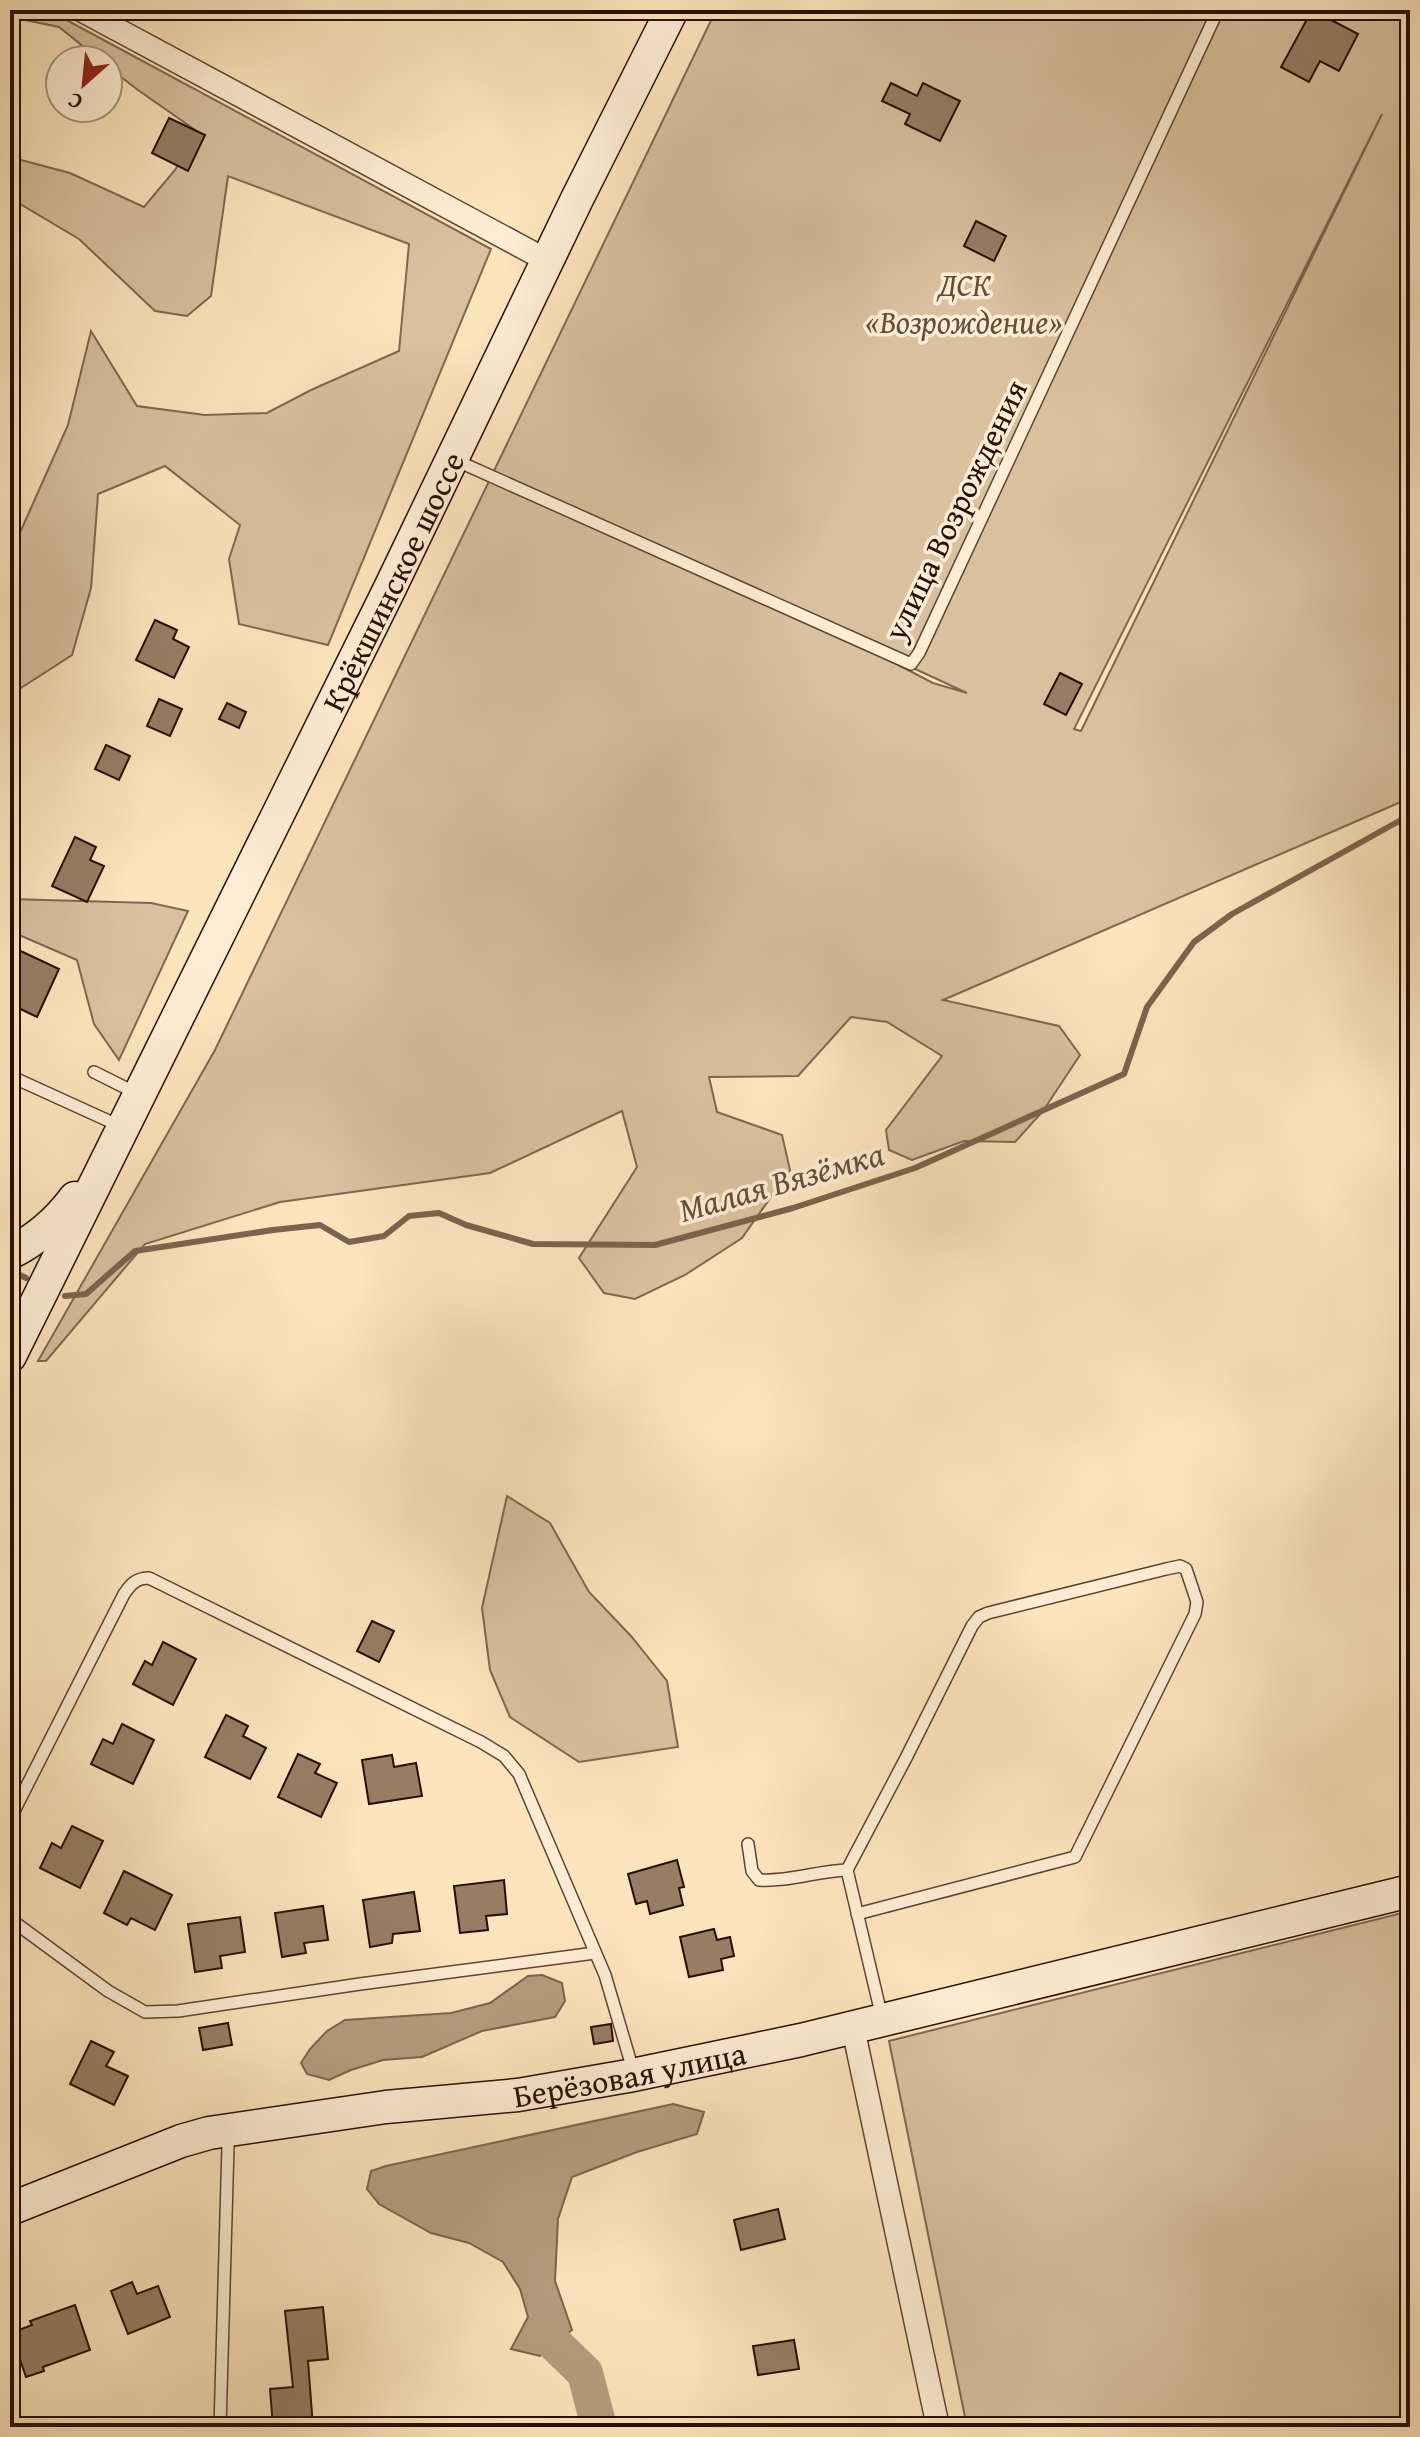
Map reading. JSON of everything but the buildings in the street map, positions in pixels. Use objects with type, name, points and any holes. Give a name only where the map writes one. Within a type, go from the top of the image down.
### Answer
[{"type":"street","points":[[81,10],[548,261]]},
{"type":"street","name":"Крёкшинское шоссе","points":[[117,1139],[672,10]]},
{"type":"street","points":[[10,1253],[41,1234],[65,1211],[117,1139]]},
{"type":"street","points":[[10,1356],[117,1139]]},
{"type":"street","name":"Берёзовая улица","points":[[10,2209],[181,2141],[225,2131],[386,2107],[518,2095],[634,2075],[868,2024],[1410,1891]]},
{"type":"street","points":[[868,2024],[938,2427]]},
{"type":"lane","name":"улица Возрождения","points":[[452,459],[911,664],[919,653],[1218,10]]},
{"type":"lane","points":[[94,1072],[139,1094]]},
{"type":"lane","points":[[10,1076],[117,1139]]},
{"type":"lane","points":[[857,1914],[1075,1857],[1195,1614],[1197,1602],[1186,1569],[1180,1566],[1166,1569],[988,1613],[979,1617],[972,1626],[847,1870],[857,1914],[868,2024]]},
{"type":"lane","points":[[10,1819],[124,1594],[132,1583],[149,1578],[504,1756],[519,1774],[605,1975],[634,2075]]},
{"type":"lane","points":[[748,1844],[752,1871],[759,1880],[775,1881],[847,1870]]},
{"type":"lane","points":[[10,1919],[114,1995],[145,2012],[178,2011],[595,1953]]},
{"type":"lane","points":[[220,2427],[228,2146],[225,2131]]},
{"type":"green space","points":[[10,10],[48,10],[111,44],[80,44],[59,27],[10,17]]},
{"type":"green space","name":"ДСК «Возрождение»","points":[[716,10],[1410,10],[1410,798],[943,1000],[1059,1026],[1080,1055],[1043,1111],[1015,1142],[964,1141],[912,1160],[889,1150],[886,1130],[942,1056],[887,1022],[851,1017],[798,1076],[709,1077],[717,1112],[782,1135],[790,1170],[742,1238],[685,1275],[635,1299],[604,1293],[579,1258],[637,1167],[622,1111],[490,1173],[280,1202],[145,1244],[46,1361],[38,1361],[215,1050]],"holes":[[[1382,114],[1081,731],[1074,729]],[[829,629],[967,693],[933,683]]]},
{"type":"green space","points":[[124,51],[491,249],[328,645],[239,624],[229,559],[240,525],[165,466],[98,494],[91,588],[72,655],[10,695],[10,555],[68,425],[91,331],[137,406],[205,415],[267,413],[399,351],[409,244],[228,176],[211,296],[187,316],[155,311],[79,239],[10,198],[10,157],[70,173],[144,207],[175,170],[198,132],[124,79]]},
{"type":"green space","points":[[10,899],[151,903],[188,911],[119,1060],[94,1024],[77,960],[10,931]]},
{"type":"green space","points":[[507,1496],[550,1523],[589,1592],[631,1636],[667,1681],[678,1747],[579,1762],[510,1717],[490,1670],[482,1608]]},
{"type":"green space","points":[[1410,1911],[1410,2427],[967,2427],[889,2041]]},
{"type":"shaded area","points":[[542,1975],[562,1983],[565,2001],[555,2017],[482,2031],[422,2057],[383,2060],[329,2080],[307,2074],[301,2063],[327,2031],[345,2020],[451,2013],[490,2003],[528,1976]]},
{"type":"shaded area","points":[[673,2104],[704,2112],[697,2134],[637,2152],[572,2177],[558,2219],[555,2281],[572,2330],[540,2356],[511,2349],[528,2317],[520,2289],[503,2262],[469,2243],[431,2233],[379,2204],[367,2189],[371,2171],[386,2166]]},
{"type":"waterway","name":"Малая Вязёмка","points":[[65,1296],[86,1294],[135,1251],[320,1225],[349,1242],[384,1236],[409,1216],[439,1213],[466,1225],[533,1244],[655,1245],[793,1208],[915,1168],[1124,1074],[1147,1007],[1194,942],[1232,914],[1410,815]]},
{"type":"waterway","name":"Малая Вязёмка","points":[[10,1270],[26,1278]]},
{"type":"waterway","points":[[555,2344],[585,2373],[599,2427]]}]
